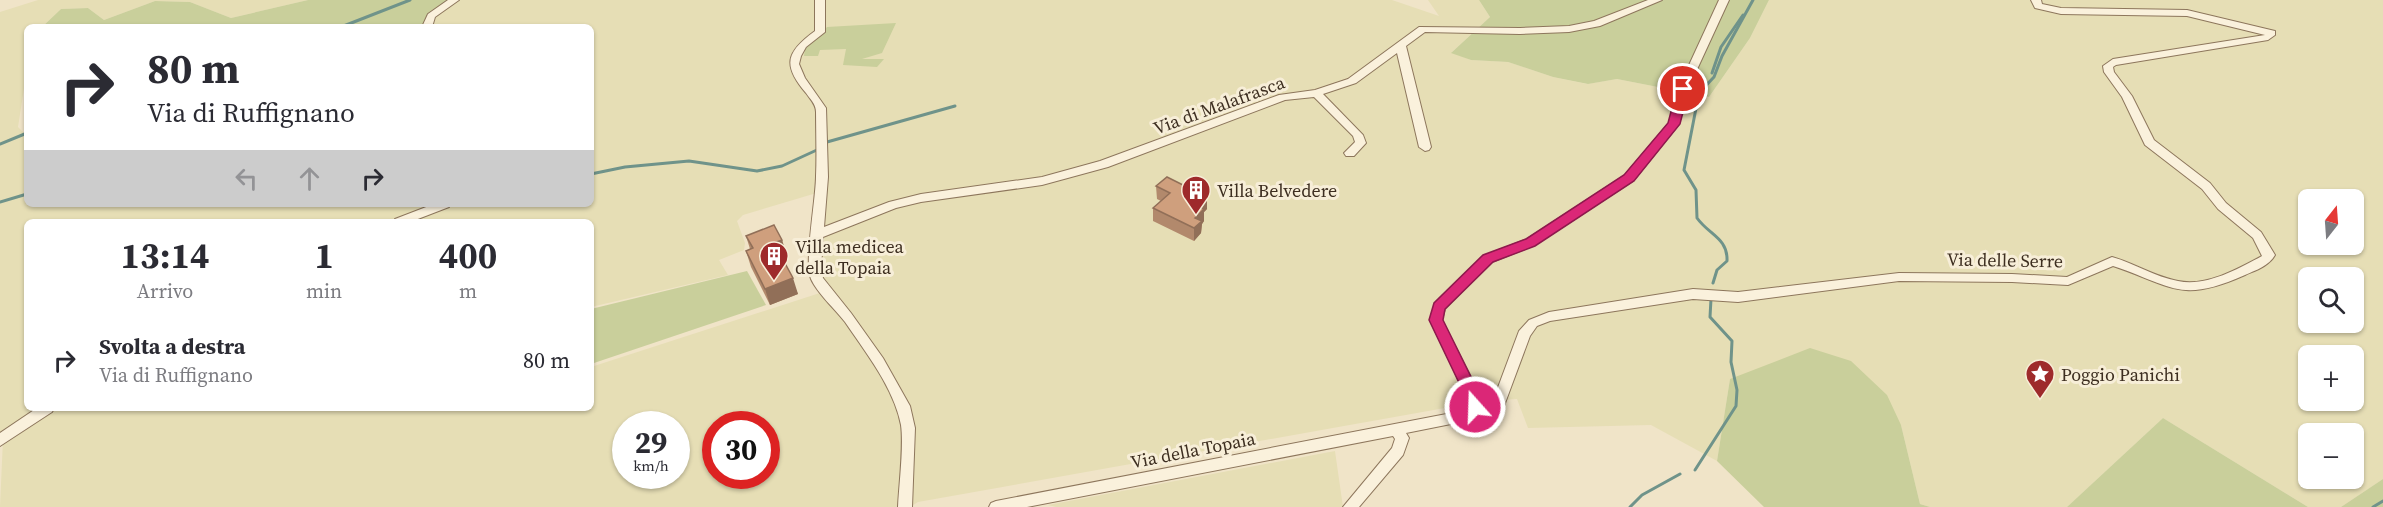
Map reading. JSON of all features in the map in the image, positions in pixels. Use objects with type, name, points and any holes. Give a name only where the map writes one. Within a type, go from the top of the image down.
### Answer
[{"type":"street","points":[[428,24],[431,16],[454,0]]},
{"type":"street","points":[[820,0],[820,32],[799,48],[795,67],[798,79],[818,99],[821,108],[822,177],[816,236],[817,279],[859,334],[903,406],[908,428],[905,507]]},
{"type":"street","name":"Via di Malafrasca","points":[[816,236],[893,205],[921,198],[1041,181],[1094,166],[1283,97],[1316,93],[1352,81],[1423,29],[1434,27],[1500,31],[1569,29],[1596,24],[1657,0]]},
{"type":"street","points":[[1475,407],[1469,387],[1436,320],[1439,307],[1488,259],[1531,242],[1629,178],[1674,124],[1683,89],[1724,0]]},
{"type":"street","name":"Via delle Serre","points":[[1475,407],[1499,402],[1524,334],[1533,323],[1549,317],[1693,294],[1738,297],[1899,278],[2012,278],[2068,281],[2112,261],[2137,268],[2162,281],[2188,287],[2229,275],[2267,259],[2269,255],[2257,235],[2222,206],[2205,186],[2149,142],[2127,96],[2109,72],[2108,66],[2113,62],[2268,37],[2271,33],[2187,13],[2061,11],[2038,6],[2036,0]]},
{"type":"street","points":[[1401,46],[1425,147]]},
{"type":"street","points":[[1316,93],[1358,135],[1361,143],[1350,153]]},
{"type":"street","points":[[407,219],[437,207]]},
{"type":"street","name":"Via della Topaia","points":[[996,507],[1466,416],[1475,407]]},
{"type":"street","points":[[0,440],[43,411]]},
{"type":"street","points":[[1350,507],[1398,451],[1402,438],[1396,429]]},
{"type":"shaded area","points":[[38,0],[308,0],[231,18],[190,2],[155,1],[104,20],[88,8],[61,9],[45,24],[24,24],[24,88],[18,127],[24,133],[24,207],[594,207],[594,24],[428,24],[431,16],[454,0],[1392,0],[1439,16],[1428,0],[1479,0],[1490,17],[1452,52],[1471,60],[1508,62],[1553,77],[1587,84],[1617,79],[1709,97],[1750,38],[1769,0],[2383,0],[2383,479],[2341,507],[2308,507],[2163,418],[2067,507],[1930,507],[1920,504],[1901,425],[1730,379],[1717,461],[1651,425],[1528,428],[1517,399],[1484,401],[918,502],[910,507],[0,507],[3,439],[0,440],[0,12]]},
{"type":"shaded area","points":[[1335,451],[1343,507],[1056,507],[1048,505]]},
{"type":"green space","points":[[308,0],[454,0],[431,16],[428,24],[45,24],[61,9],[88,8],[104,20],[155,1],[190,2],[231,18]]},
{"type":"green space","points":[[1479,0],[1769,0],[1750,38],[1709,97],[1617,79],[1588,84],[1553,77],[1508,62],[1471,60],[1451,53],[1490,17]]},
{"type":"green space","points":[[896,23],[882,53],[862,59],[884,59],[877,67],[843,65],[846,49],[820,50],[818,56],[804,56],[805,49],[827,27]]},
{"type":"green space","points":[[747,271],[766,305],[594,363],[594,308]]},
{"type":"green space","points":[[1810,348],[1851,361],[1887,395],[1901,425],[1920,504],[1930,507],[1764,507],[1717,461],[1730,379]]},
{"type":"green space","points":[[2163,418],[2308,507],[2067,507]]},
{"type":"green space","points":[[2383,479],[2383,507],[2341,507]]},
{"type":"building","points":[[1167,177],[1207,197],[1197,206],[1204,209],[1195,218],[1202,221],[1194,228],[1153,208],[1170,193],[1156,186]]},
{"type":"building","points":[[774,225],[782,240],[774,243],[793,278],[765,289],[746,251],[753,248],[746,236]]},
{"type":"waterway","points":[[349,24],[410,0]]},
{"type":"waterway","points":[[1713,283],[1717,270],[1727,261],[1726,253],[1721,242],[1697,218],[1696,190],[1684,170],[1699,93],[1714,77],[1722,56],[1753,0]]},
{"type":"waterway","points":[[1712,73],[1721,47],[1743,15]]},
{"type":"waterway","points":[[827,142],[955,106]]},
{"type":"waterway","points":[[0,144],[24,134]]},
{"type":"waterway","points":[[594,173],[625,167],[689,161],[757,171],[782,166],[819,149]]},
{"type":"waterway","points":[[0,202],[24,195]]},
{"type":"waterway","points":[[1695,470],[1736,406],[1737,390],[1731,362],[1732,341],[1710,317],[1711,299]]},
{"type":"waterway","points":[[1630,507],[1642,495],[1680,474]]},
{"type":"waterway","points":[[2373,507],[2383,501]]},
{"type":"place","name":"Villa Belvedere","points":[[1196,216]]},
{"type":"place","name":"Villa medicea della Topaia","points":[[774,282]]},
{"type":"place","name":"Poggio Panichi","points":[[2040,400]]},
{"type":"route","points":[[1475,407],[1469,387],[1436,320],[1439,307],[1488,259],[1531,242],[1629,178],[1674,124],[1683,89]]}]
